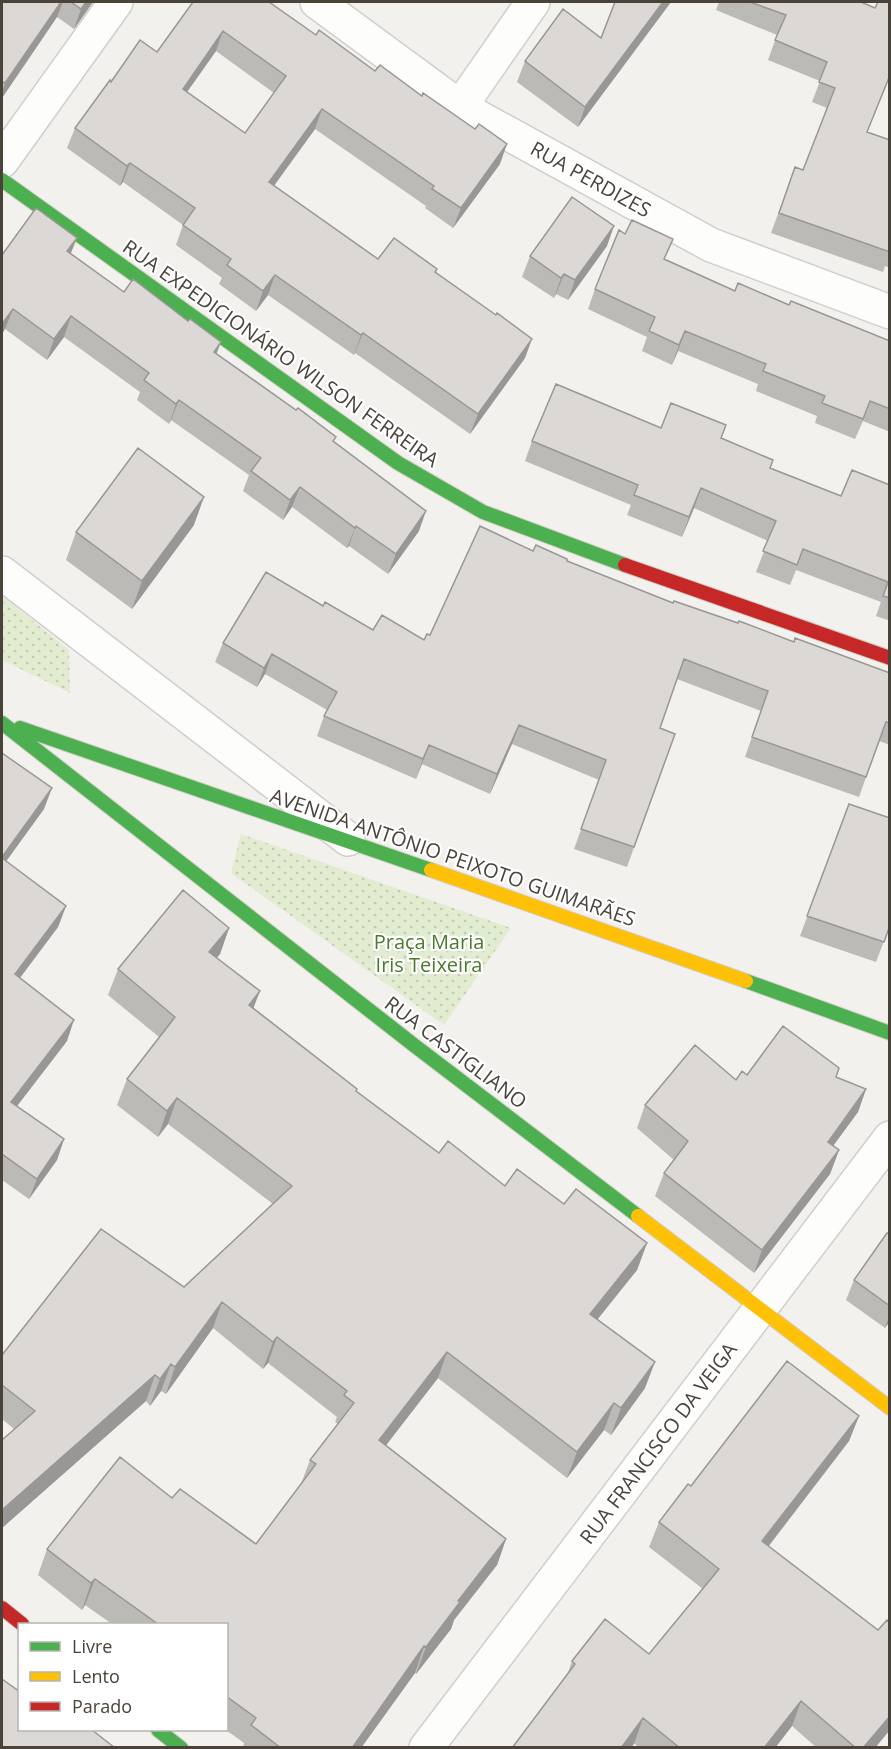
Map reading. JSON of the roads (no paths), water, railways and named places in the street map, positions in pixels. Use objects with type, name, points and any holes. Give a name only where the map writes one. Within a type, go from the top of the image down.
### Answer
[{"type":"street","points":[[2,161],[116,2]]},
{"type":"street","name":"RUA PERDIZES","points":[[317,2],[460,107],[711,245],[890,312]]},
{"type":"street","points":[[460,107],[533,2]]},
{"type":"street","name":"RUA EXPEDICIONÁRIO WILSON FERREIRA","points":[[2,180],[398,463],[483,512],[615,562],[890,658]]},
{"type":"street","points":[[2,573],[352,842]]},
{"type":"street","name":"AVENIDA ANTÔNIO PEIXOTO GUIMARÃES","points":[[2,723],[352,842],[890,1033]]},
{"type":"street","name":"RUA CASTIGLIANO","points":[[2,723],[415,1046],[890,1408]]},
{"type":"street","name":"RUA FRANCISCO DA VEIGA","points":[[426,1748],[890,1138]]},
{"type":"street","points":[[2,1608],[21,1623]]},
{"type":"street","points":[[159,1731],[181,1748]]},
{"type":"park label","name":"Praça Maria Iris Teixeira","points":[[429,952]]}]
